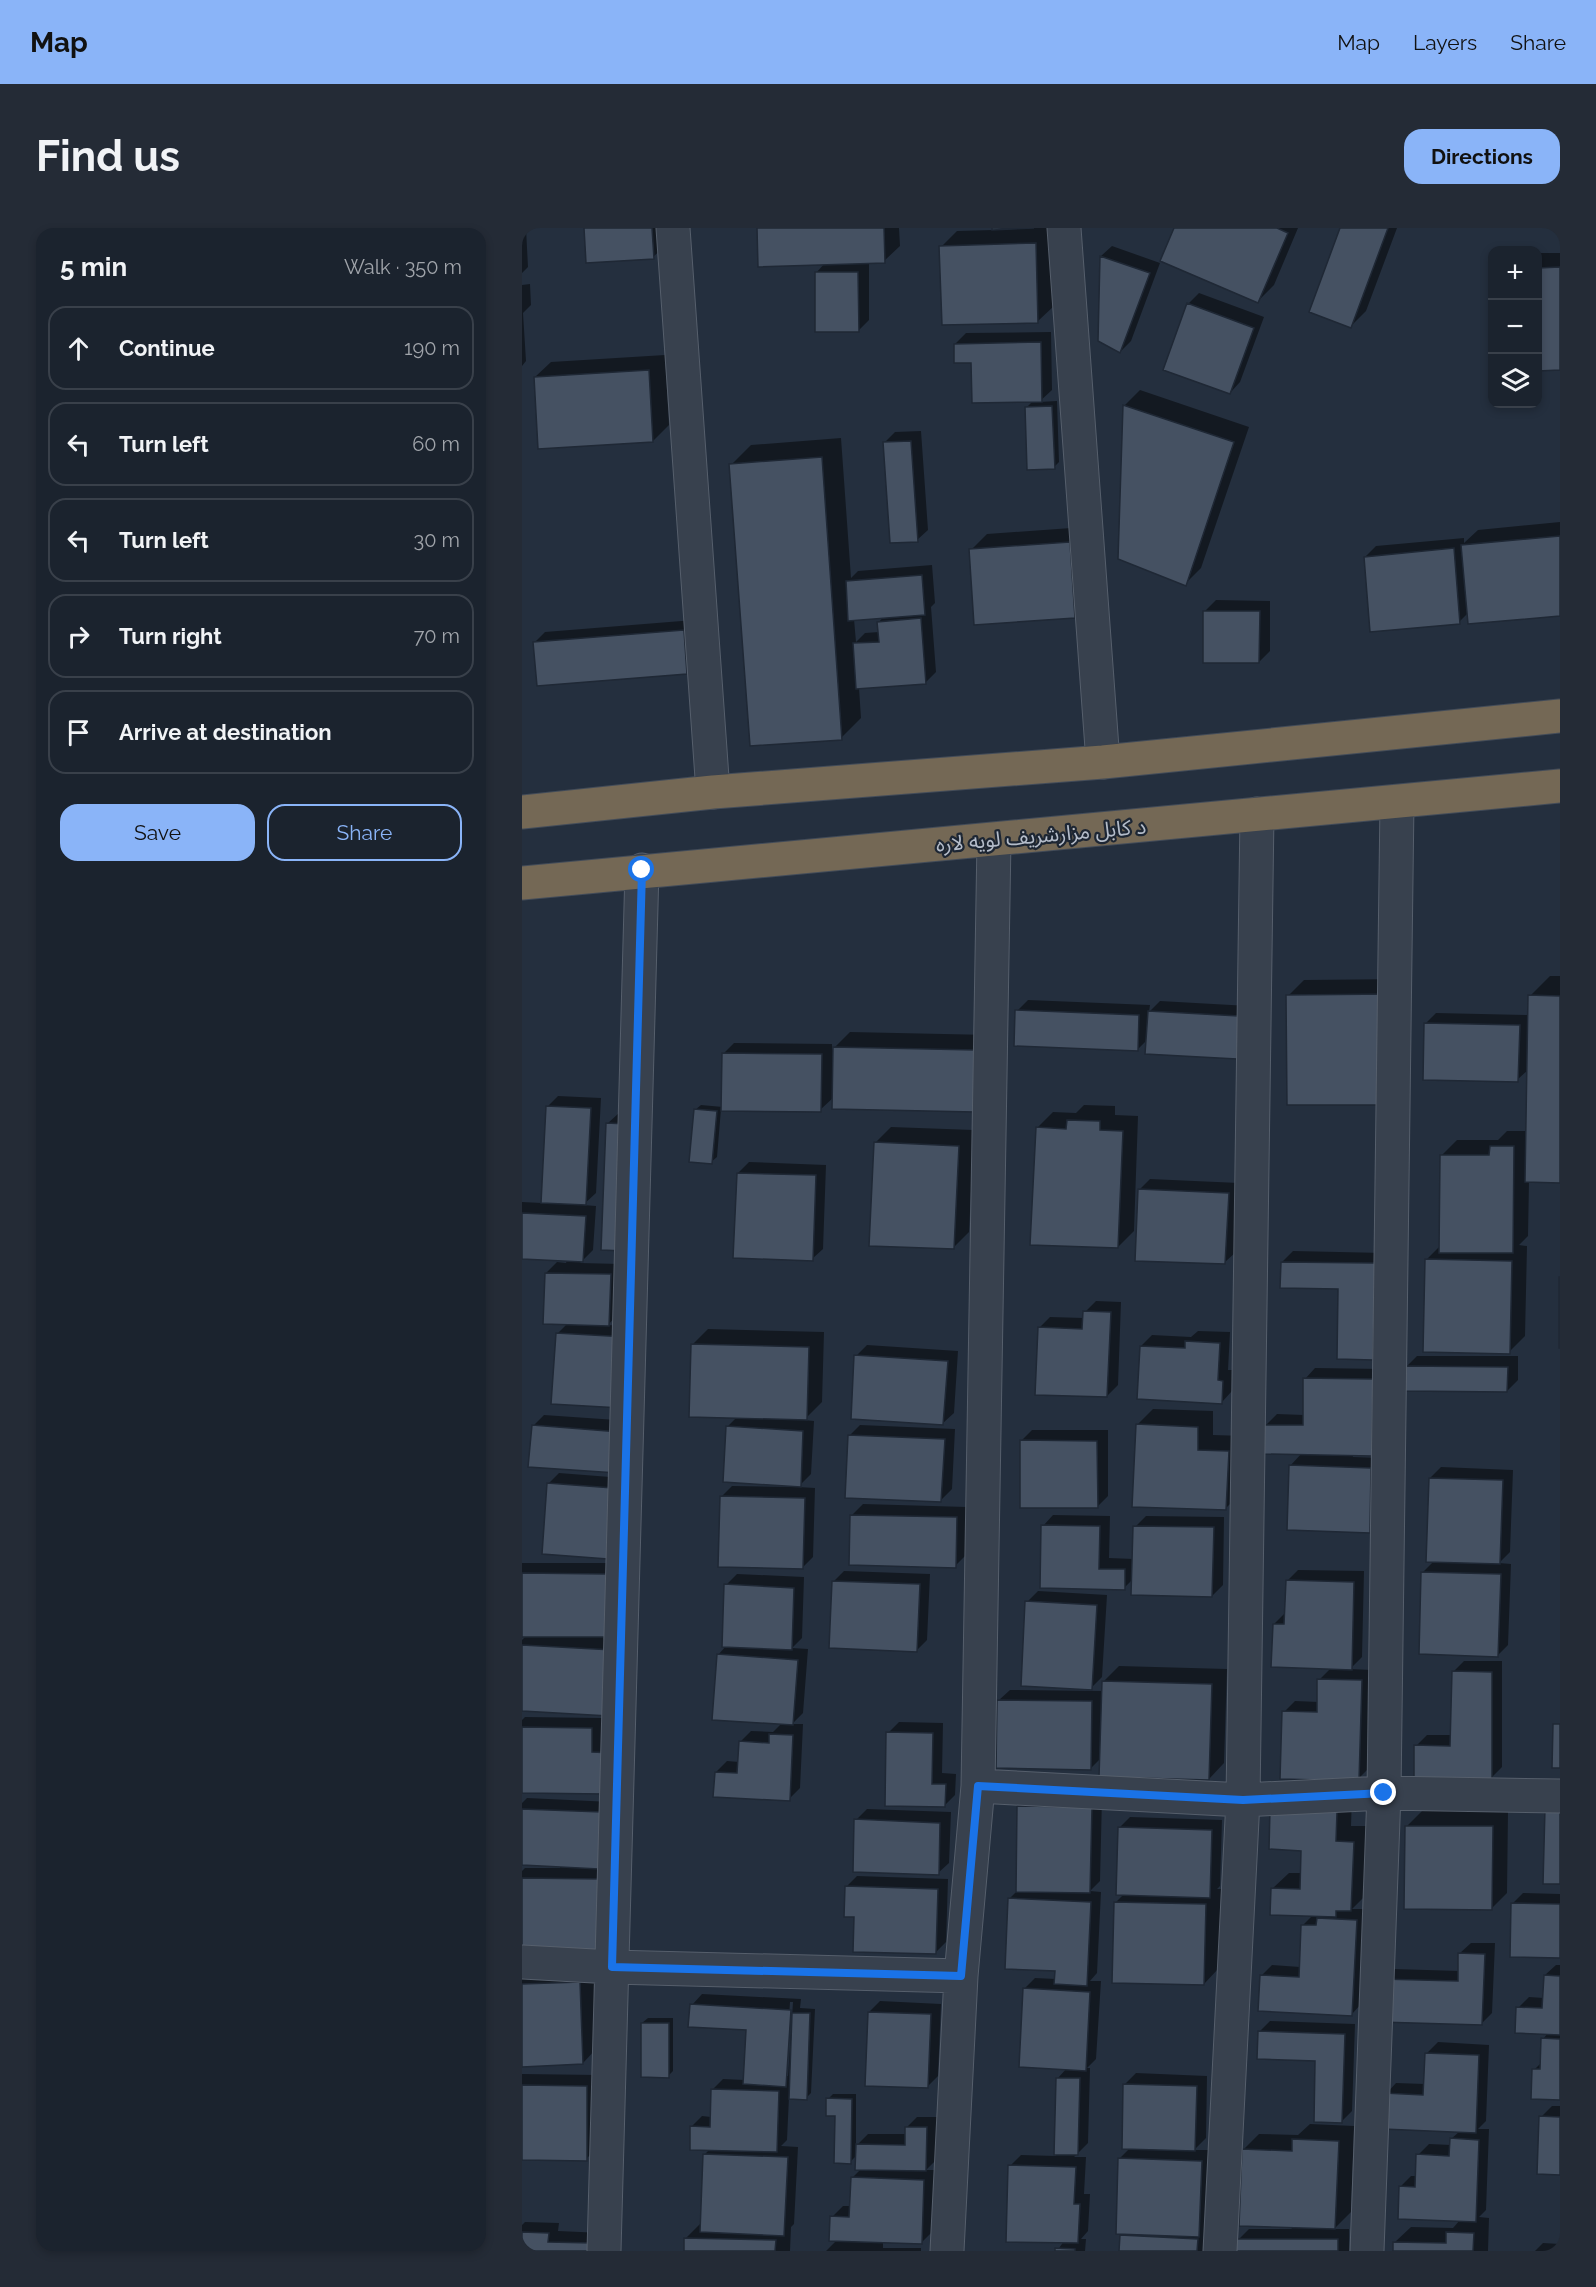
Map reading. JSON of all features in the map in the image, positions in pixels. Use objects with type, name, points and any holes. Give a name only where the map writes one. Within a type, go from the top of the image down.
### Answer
[{"type":"highway","points":[[522,812],[713,792],[1103,762],[1560,716]]},
{"type":"highway","name":"د کابل مزارشریف لویه لاره","points":[[522,883],[1560,786]]},
{"type":"street","points":[[673,228],[713,792]]},
{"type":"street","points":[[1064,228],[1103,762]]},
{"type":"street","points":[[1367,2251],[1384,1793],[1398,801]]},
{"type":"street","points":[[1220,2251],[1243,1800],[1257,814]]},
{"type":"street","points":[[947,2251],[961,1976],[978,1786],[994,840]]},
{"type":"street","points":[[604,2251],[642,870]]},
{"type":"street","points":[[978,1786],[1243,1800],[1384,1793],[1560,1796]]},
{"type":"street","points":[[522,1962],[612,1967],[961,1976]]},
{"type":"building","points":[[584,228],[652,228],[654,259],[586,263]]},
{"type":"building","points":[[757,228],[884,228],[885,263],[758,267]]},
{"type":"building","points":[[992,228],[1034,228],[992,230]]},
{"type":"building","points":[[1174,228],[1277,228],[1288,233],[1258,303],[1160,261]]},
{"type":"building","points":[[1340,228],[1388,228],[1351,328],[1309,312]]},
{"type":"building","points":[[1036,243],[1038,323],[942,325],[939,246]]},
{"type":"building","points":[[1100,256],[1150,273],[1120,353],[1098,341]]},
{"type":"building","points":[[1560,267],[1560,370],[1542,371],[1542,268]]},
{"type":"building","points":[[815,272],[858,272],[859,332],[815,332]]},
{"type":"building","points":[[1187,303],[1254,328],[1230,394],[1163,370]]},
{"type":"building","points":[[1041,342],[1042,402],[972,403],[971,363],[954,363],[954,344]]},
{"type":"building","points":[[649,370],[653,442],[538,449],[534,377]]},
{"type":"building","points":[[1123,405],[1234,442],[1186,586],[1118,559]]},
{"type":"building","points":[[1052,406],[1055,469],[1027,470],[1025,407]]},
{"type":"building","points":[[911,441],[918,542],[890,543],[883,442]]},
{"type":"building","points":[[822,457],[842,740],[750,746],[729,464]]},
{"type":"building","points":[[1560,536],[1560,616],[1468,624],[1461,545]]},
{"type":"building","points":[[1070,542],[1075,618],[974,625],[969,549]]},
{"type":"building","points":[[1454,548],[1460,624],[1370,632],[1364,557]]},
{"type":"building","points":[[922,575],[925,615],[848,621],[846,581]]},
{"type":"building","points":[[1203,611],[1260,611],[1259,663],[1203,663]]},
{"type":"building","points":[[921,618],[926,684],[856,689],[853,643],[879,642],[877,622]]},
{"type":"building","points":[[684,630],[687,674],[537,686],[533,642]]},
{"type":"building","points":[[1390,994],[1390,1105],[1287,1105],[1286,995]]},
{"type":"building","points":[[1528,995],[1560,996],[1560,1183],[1525,1182]]},
{"type":"building","points":[[1015,1010],[1139,1015],[1138,1051],[1014,1046]]},
{"type":"building","points":[[1148,1011],[1239,1016],[1237,1059],[1145,1054]]},
{"type":"building","points":[[1424,1023],[1520,1025],[1518,1082],[1423,1080]]},
{"type":"building","points":[[833,1047],[976,1050],[975,1112],[832,1109]]},
{"type":"building","points":[[722,1053],[822,1054],[821,1112],[721,1111]]},
{"type":"building","points":[[546,1106],[591,1108],[586,1205],[541,1203]]},
{"type":"building","points":[[694,1109],[717,1111],[712,1164],[689,1162]]},
{"type":"building","points":[[1067,1120],[1100,1121],[1100,1130],[1123,1131],[1118,1248],[1030,1245],[1036,1127],[1066,1129]]},
{"type":"building","points":[[606,1123],[629,1124],[624,1251],[601,1250]]},
{"type":"building","points":[[874,1142],[959,1146],[954,1249],[869,1246]]},
{"type":"building","points":[[1490,1146],[1514,1146],[1513,1253],[1439,1253],[1440,1155],[1489,1155]]},
{"type":"building","points":[[737,1173],[816,1175],[813,1261],[733,1258]]},
{"type":"building","points":[[1138,1189],[1229,1193],[1225,1264],[1135,1261]]},
{"type":"building","points":[[522,1213],[586,1216],[583,1262],[522,1259]]},
{"type":"building","points":[[1425,1259],[1512,1261],[1510,1354],[1423,1352]]},
{"type":"building","points":[[1281,1262],[1375,1263],[1373,1360],[1337,1359],[1338,1289],[1280,1288]]},
{"type":"building","points":[[545,1273],[611,1274],[609,1326],[543,1324]]},
{"type":"building","points":[[1560,1277],[1560,1348],[1559,1348]]},
{"type":"building","points":[[1083,1311],[1111,1312],[1107,1397],[1035,1395],[1038,1327],[1082,1329]]},
{"type":"building","points":[[556,1333],[627,1337],[621,1408],[551,1404]]},
{"type":"building","points":[[1185,1341],[1220,1343],[1218,1380],[1223,1381],[1222,1404],[1137,1399],[1140,1346],[1185,1348]]},
{"type":"building","points":[[691,1344],[809,1347],[807,1420],[689,1417]]},
{"type":"building","points":[[854,1355],[948,1361],[943,1425],[851,1419]]},
{"type":"building","points":[[1405,1366],[1508,1367],[1507,1392],[1404,1391]]},
{"type":"building","points":[[1303,1378],[1373,1379],[1372,1456],[1264,1454],[1264,1425],[1303,1425]]},
{"type":"building","points":[[1136,1424],[1198,1427],[1198,1450],[1229,1451],[1226,1510],[1132,1507]]},
{"type":"building","points":[[532,1425],[620,1432],[617,1473],[528,1467]]},
{"type":"building","points":[[726,1426],[803,1431],[801,1487],[723,1482]]},
{"type":"building","points":[[848,1435],[945,1439],[941,1502],[845,1498]]},
{"type":"building","points":[[1020,1440],[1097,1441],[1098,1508],[1020,1508]]},
{"type":"building","points":[[1289,1465],[1371,1468],[1370,1533],[1287,1530]]},
{"type":"building","points":[[1429,1478],[1503,1480],[1500,1564],[1426,1562]]},
{"type":"building","points":[[547,1483],[613,1488],[608,1559],[542,1554]]},
{"type":"building","points":[[720,1496],[805,1498],[803,1569],[718,1567]]},
{"type":"building","points":[[850,1515],[957,1517],[956,1568],[849,1565]]},
{"type":"building","points":[[1041,1525],[1100,1526],[1099,1569],[1125,1569],[1125,1590],[1040,1588]]},
{"type":"building","points":[[1133,1526],[1214,1527],[1212,1597],[1131,1595]]},
{"type":"building","points":[[1421,1572],[1501,1574],[1498,1657],[1419,1654]]},
{"type":"building","points":[[522,1573],[606,1574],[606,1637],[522,1637]]},
{"type":"building","points":[[1286,1580],[1354,1582],[1352,1670],[1271,1667],[1273,1624],[1284,1624]]},
{"type":"building","points":[[832,1581],[920,1584],[917,1652],[829,1648]]},
{"type":"building","points":[[724,1584],[794,1588],[792,1650],[722,1647]]},
{"type":"building","points":[[1025,1601],[1097,1605],[1092,1690],[1021,1686]]},
{"type":"building","points":[[522,1645],[613,1650],[609,1716],[522,1711]]},
{"type":"building","points":[[717,1654],[798,1660],[793,1725],[712,1720]]},
{"type":"building","points":[[1452,1671],[1492,1672],[1492,1780],[1414,1779],[1414,1745],[1450,1746]]},
{"type":"building","points":[[1317,1679],[1362,1680],[1359,1781],[1280,1779],[1282,1711],[1317,1712]]},
{"type":"building","points":[[1102,1681],[1212,1684],[1209,1780],[1099,1777]]},
{"type":"building","points":[[997,1700],[1092,1701],[1091,1770],[996,1768]]},
{"type":"building","points":[[1553,1724],[1560,1724],[1560,1768],[1552,1768]]},
{"type":"building","points":[[522,1727],[592,1728],[592,1752],[614,1753],[605,1794],[522,1793]]},
{"type":"building","points":[[886,1732],[933,1733],[932,1784],[946,1784],[945,1807],[885,1806]]},
{"type":"building","points":[[769,1734],[793,1735],[790,1801],[713,1797],[715,1772],[737,1773],[739,1741],[769,1743]]},
{"type":"building","points":[[1017,1806],[1092,1807],[1090,1893],[1016,1892]]},
{"type":"building","points":[[1545,1808],[1560,1809],[1560,1884],[1543,1884]]},
{"type":"building","points":[[522,1809],[602,1812],[599,1869],[522,1865]]},
{"type":"building","points":[[1270,1809],[1337,1812],[1336,1841],[1354,1842],[1351,1911],[1336,1911],[1336,1917],[1270,1915],[1271,1888],[1300,1889],[1301,1851],[1269,1849]]},
{"type":"building","points":[[854,1819],[940,1823],[939,1875],[853,1872]]},
{"type":"building","points":[[1405,1826],[1493,1826],[1492,1910],[1404,1909]]},
{"type":"building","points":[[1118,1827],[1212,1830],[1210,1898],[1116,1895]]},
{"type":"building","points":[[522,1878],[602,1879],[602,1951],[522,1950]]},
{"type":"building","points":[[845,1886],[938,1889],[936,1954],[853,1952],[854,1917],[844,1917]]},
{"type":"building","points":[[1008,1898],[1091,1902],[1087,1986],[1054,1984],[1055,1971],[1005,1969]]},
{"type":"building","points":[[1114,1902],[1206,1904],[1204,1985],[1112,1983]]},
{"type":"building","points":[[1511,1903],[1560,1904],[1560,1958],[1510,1957]]},
{"type":"building","points":[[1317,1918],[1357,1920],[1352,2016],[1258,2011],[1260,1975],[1299,1977],[1301,1925],[1316,1925]]},
{"type":"building","points":[[1458,1953],[1485,1954],[1482,2025],[1379,2022],[1380,1979],[1458,1981]]},
{"type":"building","points":[[1544,1975],[1560,1976],[1560,2035],[1515,2033],[1516,2007],[1542,2008]]},
{"type":"building","points":[[580,1982],[583,2064],[522,2067],[522,1984]]},
{"type":"building","points":[[1023,1988],[1090,1992],[1086,2071],[1019,2067]]},
{"type":"building","points":[[690,2004],[791,2010],[786,2087],[743,2084],[746,2030],[688,2027]]},
{"type":"building","points":[[868,2012],[931,2014],[928,2088],[865,2086]]},
{"type":"building","points":[[792,2013],[810,2013],[807,2100],[789,2099]]},
{"type":"building","points":[[641,2023],[669,2023],[669,2078],[641,2077]]},
{"type":"building","points":[[1258,2031],[1345,2034],[1342,2123],[1314,2122],[1315,2061],[1257,2059]]},
{"type":"building","points":[[1541,2038],[1560,2039],[1560,2100],[1531,2099],[1532,2069],[1540,2069]]},
{"type":"building","points":[[1425,2053],[1479,2055],[1476,2133],[1383,2129],[1384,2093],[1423,2095]]},
{"type":"building","points":[[1056,2078],[1080,2078],[1078,2155],[1054,2155]]},
{"type":"building","points":[[1123,2084],[1197,2086],[1195,2151],[1122,2149]]},
{"type":"building","points":[[522,2085],[587,2086],[587,2161],[522,2160]]},
{"type":"building","points":[[711,2089],[779,2091],[777,2152],[690,2150],[690,2126],[710,2127]]},
{"type":"building","points":[[826,2098],[852,2099],[851,2164],[834,2163],[835,2116],[826,2116]]},
{"type":"building","points":[[1539,2116],[1560,2117],[1560,2175],[1537,2174]]},
{"type":"building","points":[[905,2127],[927,2127],[926,2171],[855,2170],[856,2144],[905,2145]]},
{"type":"building","points":[[1450,2138],[1479,2140],[1476,2222],[1398,2219],[1399,2186],[1415,2187],[1416,2154],[1449,2156]]},
{"type":"building","points":[[1292,2139],[1339,2141],[1335,2229],[1239,2226],[1242,2149],[1292,2151]]},
{"type":"building","points":[[703,2154],[788,2157],[784,2236],[700,2232]]},
{"type":"building","points":[[1118,2158],[1202,2161],[1199,2237],[1116,2234]]},
{"type":"building","points":[[1008,2165],[1076,2167],[1074,2204],[1080,2204],[1078,2243],[1006,2242]]},
{"type":"building","points":[[851,2177],[924,2180],[922,2244],[829,2241],[830,2216],[849,2217]]},
{"type":"building","points":[[522,2232],[549,2233],[548,2242],[593,2243],[592,2251],[522,2251]]},
{"type":"building","points":[[1446,2232],[1474,2233],[1473,2251],[1393,2251],[1393,2242],[1446,2243]]},
{"type":"building","points":[[1120,2235],[1198,2239],[1197,2251],[1119,2251]]},
{"type":"building","points":[[684,2238],[776,2240],[775,2251],[684,2251]]},
{"type":"building","points":[[1236,2239],[1338,2239],[1338,2251],[1236,2251]]},
{"type":"building","points":[[1055,2248],[1075,2249],[1075,2251],[1055,2251]]},
{"type":"route","points":[[642,870],[612,1967],[961,1976],[978,1786],[1243,1800],[1384,1793]]}]
